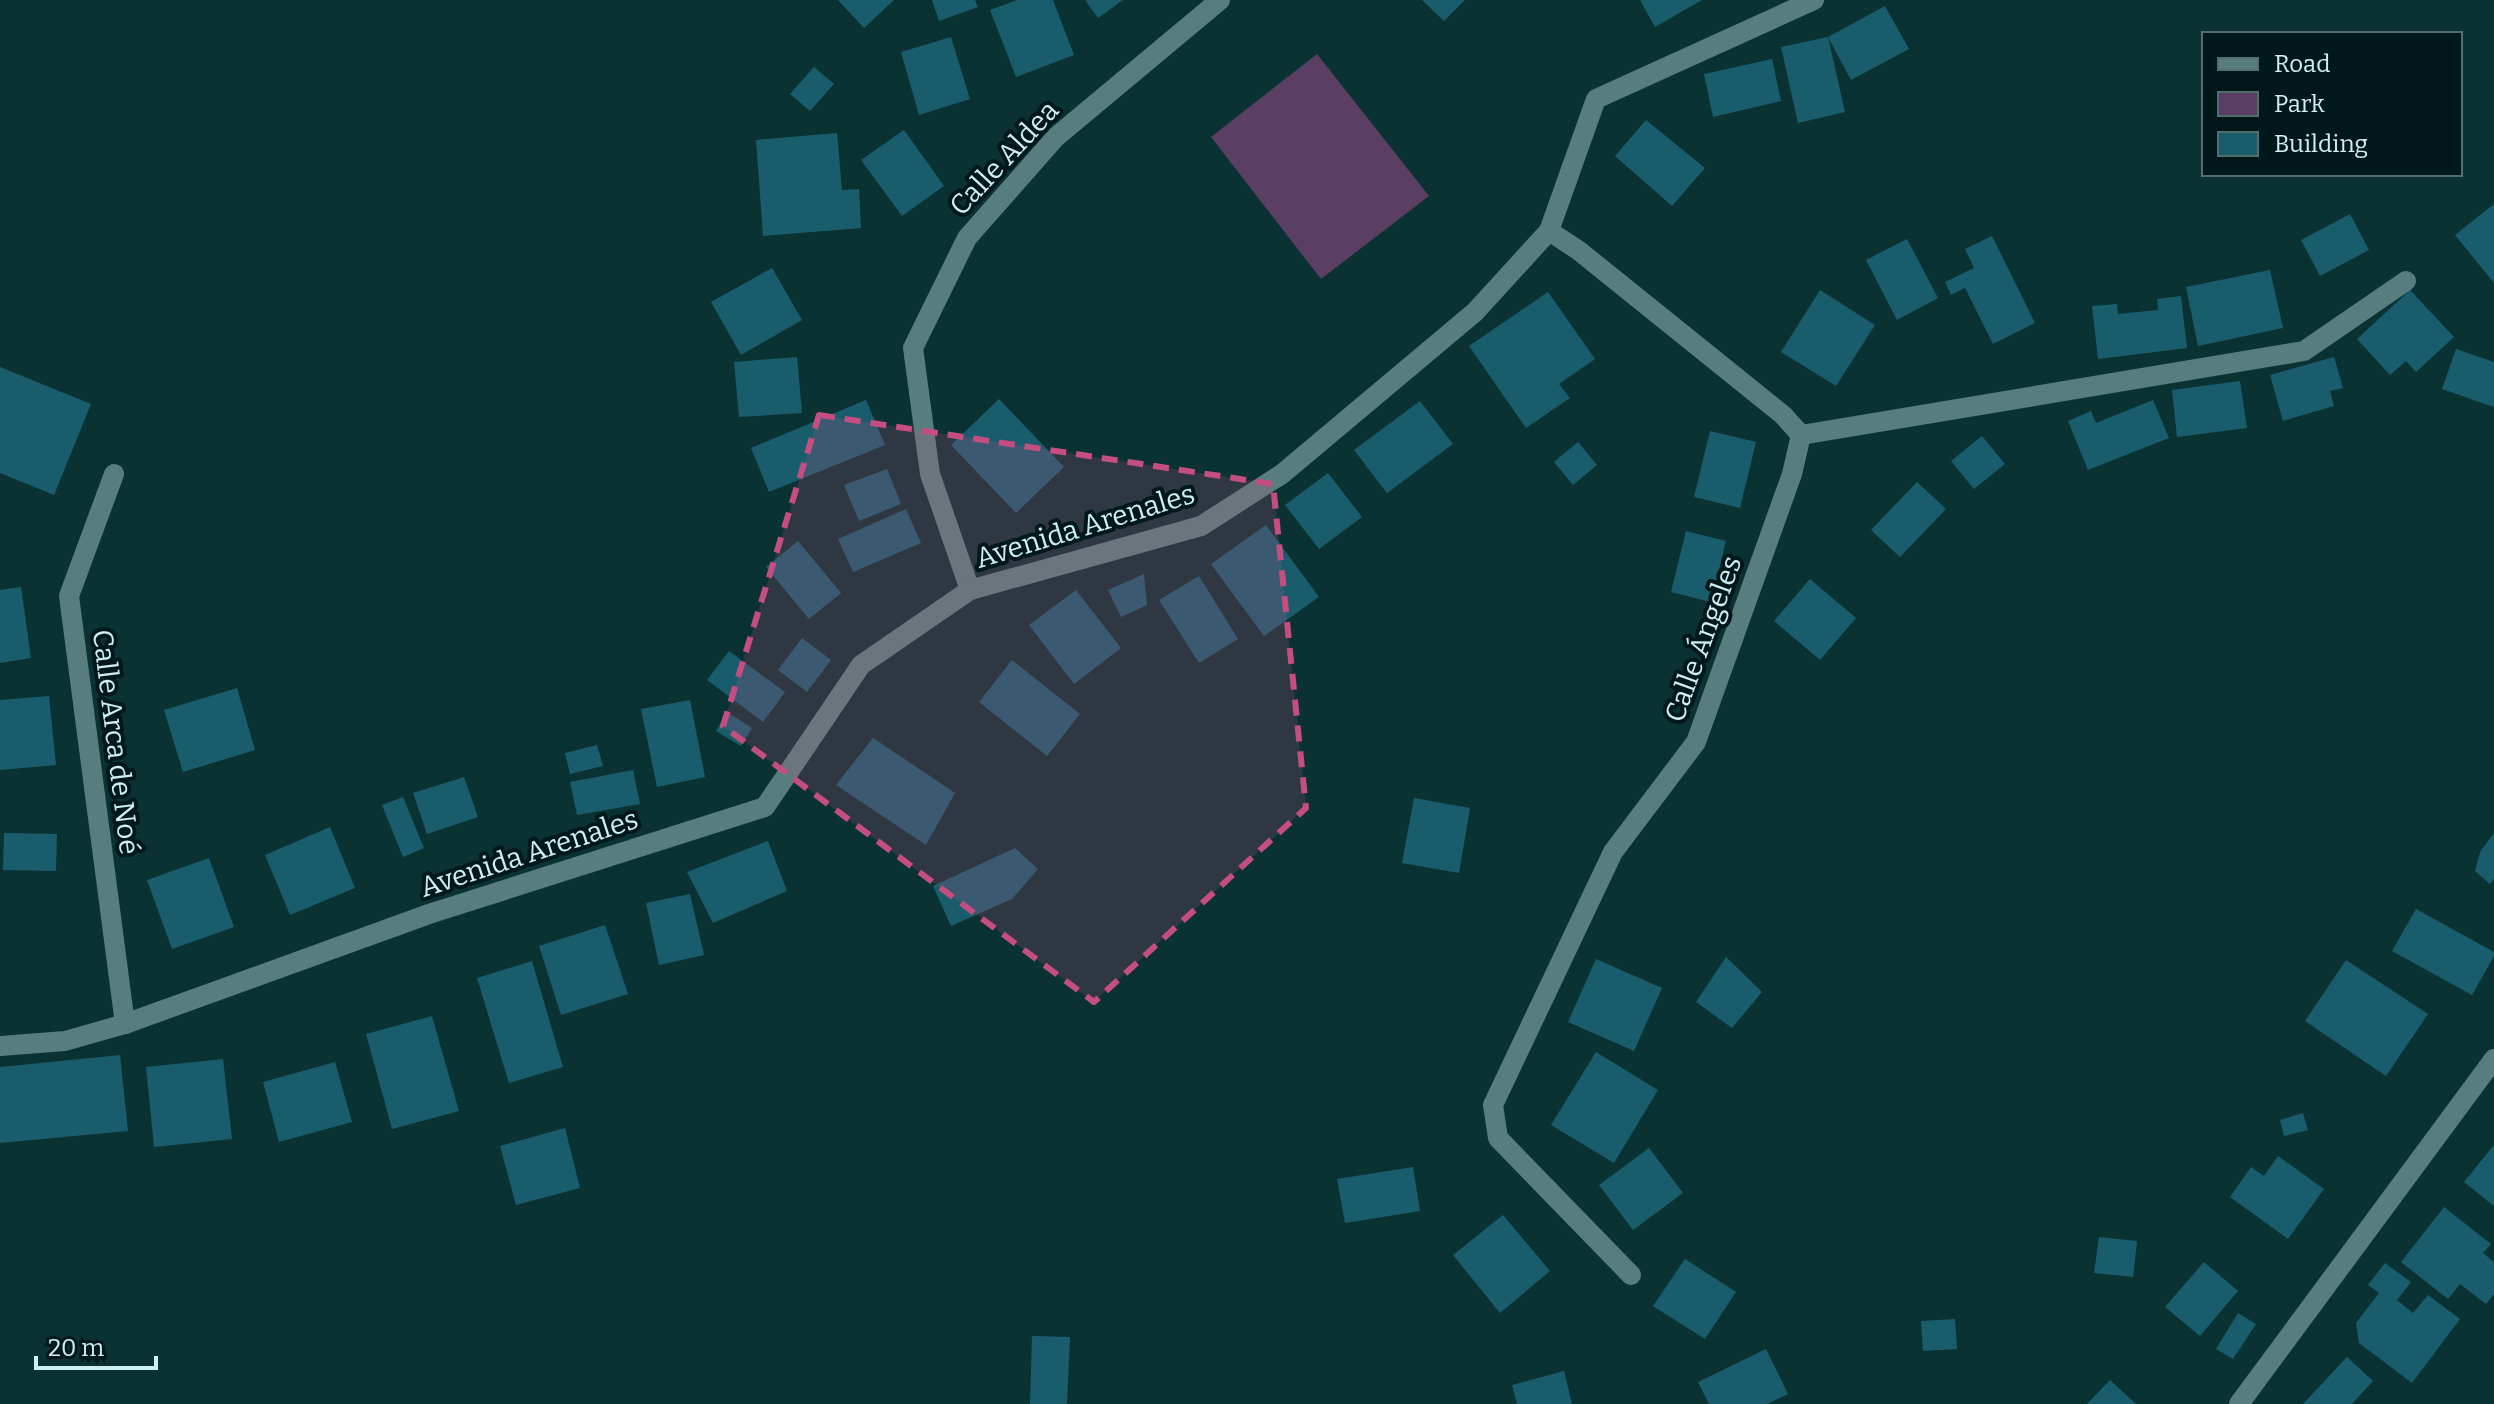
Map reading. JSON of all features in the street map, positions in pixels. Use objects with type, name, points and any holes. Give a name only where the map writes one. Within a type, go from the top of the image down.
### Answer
[{"type":"street","name":"Calle Aldea","points":[[970,590],[930,474],[913,348],[967,238],[1056,137],[1220,0]]},
{"type":"street","name":"Avenida Arenales","points":[[0,1046],[65,1041],[125,1024],[429,914],[765,807],[861,665],[970,590],[1201,526],[1282,474],[1463,322],[1549,231],[1596,99],[1814,0]]},
{"type":"street","points":[[1549,231],[1578,250],[1783,415],[1801,435],[2304,351],[2406,281]]},
{"type":"street","name":"Calle Ángeles","points":[[1631,1275],[1498,1138],[1493,1105],[1613,852],[1696,742],[1792,474],[1801,435]]},
{"type":"street","name":"Calle Arca de Noé","points":[[114,474],[69,596],[125,1024]]},
{"type":"street","points":[[2239,1404],[2494,1059]]},
{"type":"highlighted area","points":[[819,415],[1273,484],[1306,808],[1094,1002],[723,726]]},
{"type":"green space","points":[[1317,54],[1429,196],[1321,279],[1211,137]]},
{"type":"building","points":[[838,0],[894,0],[864,28]]},
{"type":"building","points":[[932,0],[975,0],[978,7],[939,21]]},
{"type":"building","points":[[1017,0],[1053,0],[1074,55],[1016,77],[990,10]]},
{"type":"building","points":[[1085,0],[1123,0],[1098,18]]},
{"type":"building","points":[[1422,0],[1465,0],[1444,21]]},
{"type":"building","points":[[1640,0],[1702,0],[1655,27]]},
{"type":"building","points":[[1885,6],[1909,49],[1851,80],[1828,37]]},
{"type":"building","points":[[951,37],[970,99],[919,115],[901,52]]},
{"type":"building","points":[[1828,37],[1845,112],[1798,123],[1781,47]]},
{"type":"building","points":[[1772,59],[1781,101],[1713,117],[1704,74]]},
{"type":"building","points":[[814,67],[834,84],[810,111],[790,94]]},
{"type":"building","points":[[1646,120],[1705,168],[1672,206],[1615,156]]},
{"type":"building","points":[[904,130],[944,186],[902,216],[861,160]]},
{"type":"building","points":[[837,133],[842,190],[859,189],[861,228],[763,236],[756,140]]},
{"type":"building","points":[[2494,204],[2494,283],[2455,235]]},
{"type":"building","points":[[2350,214],[2369,250],[2320,276],[2301,240]]},
{"type":"building","points":[[1992,236],[2035,323],[1993,344],[1965,288],[1951,295],[1945,282],[1974,268],[1965,249]]},
{"type":"building","points":[[1907,239],[1938,298],[1897,320],[1866,260]]},
{"type":"building","points":[[772,268],[802,320],[741,355],[711,302]]},
{"type":"building","points":[[2270,270],[2283,328],[2198,346],[2186,287]]},
{"type":"building","points":[[1820,290],[1875,325],[1836,386],[1781,352]]},
{"type":"building","points":[[2410,290],[2454,337],[2416,372],[2406,361],[2390,375],[2357,339]]},
{"type":"building","points":[[1548,292],[1595,359],[1559,384],[1570,398],[1526,428],[1469,346]]},
{"type":"building","points":[[2181,296],[2187,348],[2098,359],[2092,306],[2117,304],[2118,314],[2158,310],[2157,299]]},
{"type":"building","points":[[2456,349],[2494,362],[2494,407],[2442,389]]},
{"type":"building","points":[[797,357],[802,413],[739,417],[734,362]]},
{"type":"building","points":[[2334,357],[2343,388],[2330,391],[2334,406],[2283,421],[2270,375]]},
{"type":"building","points":[[0,367],[91,404],[54,495],[0,473]]},
{"type":"building","points":[[2240,381],[2247,428],[2177,437],[2172,390]]},
{"type":"building","points":[[999,399],[1064,467],[1016,513],[951,445]]},
{"type":"building","points":[[866,400],[885,445],[769,492],[751,448]]},
{"type":"building","points":[[2153,400],[2169,438],[2088,470],[2068,421],[2091,411],[2096,423]]},
{"type":"building","points":[[1420,401],[1453,444],[1387,493],[1354,450]]},
{"type":"building","points":[[1710,431],[1756,442],[1740,508],[1694,497]]},
{"type":"building","points":[[1982,436],[2005,464],[1974,489],[1951,461]]},
{"type":"building","points":[[1578,442],[1597,465],[1573,485],[1554,462]]},
{"type":"building","points":[[887,469],[901,504],[859,521],[844,485]]},
{"type":"building","points":[[1328,473],[1362,517],[1319,549],[1285,505]]},
{"type":"building","points":[[1917,482],[1946,509],[1900,557],[1871,530]]},
{"type":"building","points":[[906,509],[921,543],[853,572],[838,539]]},
{"type":"building","points":[[1266,525],[1319,597],[1264,636],[1211,564]]},
{"type":"building","points":[[1686,531],[1726,541],[1711,602],[1671,592]]},
{"type":"building","points":[[798,541],[841,593],[809,619],[766,567]]},
{"type":"building","points":[[1144,574],[1147,605],[1121,617],[1108,590]]},
{"type":"building","points":[[1199,576],[1238,639],[1199,663],[1159,600]]},
{"type":"building","points":[[1810,579],[1856,618],[1820,660],[1774,621]]},
{"type":"building","points":[[21,587],[31,658],[0,663],[0,590]]},
{"type":"building","points":[[1076,590],[1121,648],[1074,684],[1029,625]]},
{"type":"building","points":[[802,638],[831,660],[807,692],[778,670]]},
{"type":"building","points":[[729,651],[785,692],[763,722],[707,680]]},
{"type":"building","points":[[1012,660],[1080,714],[1047,756],[979,702]]},
{"type":"building","points":[[237,688],[255,750],[183,772],[164,710]]},
{"type":"building","points":[[49,696],[56,765],[0,770],[0,700]]},
{"type":"building","points":[[690,700],[705,777],[657,787],[641,709]]},
{"type":"building","points":[[727,712],[752,728],[741,746],[716,731]]},
{"type":"building","points":[[873,738],[955,793],[926,845],[836,785]]},
{"type":"building","points":[[597,745],[603,766],[570,774],[565,753]]},
{"type":"building","points":[[633,770],[640,804],[577,815],[570,782]]},
{"type":"building","points":[[464,777],[478,817],[427,834],[413,793]]},
{"type":"building","points":[[403,797],[424,848],[403,857],[382,805]]},
{"type":"building","points":[[1414,798],[1470,808],[1459,873],[1402,863]]},
{"type":"building","points":[[330,827],[355,888],[290,915],[265,855]]},
{"type":"building","points":[[4,833],[57,834],[56,871],[3,870]]},
{"type":"building","points":[[2494,833],[2494,879],[2490,884],[2475,871],[2480,852]]},
{"type":"building","points":[[768,841],[787,891],[713,923],[687,872]]},
{"type":"building","points":[[1015,848],[1038,869],[1012,899],[951,926],[933,886]]},
{"type":"building","points":[[209,858],[234,927],[172,949],[147,880]]},
{"type":"building","points":[[690,894],[704,955],[659,965],[646,903]]},
{"type":"building","points":[[2416,909],[2494,952],[2472,995],[2392,951]]},
{"type":"building","points":[[605,925],[628,994],[561,1015],[539,946]]},
{"type":"building","points":[[1726,957],[1762,992],[1732,1028],[1696,1002]]},
{"type":"building","points":[[1596,959],[1662,988],[1634,1051],[1568,1022]]},
{"type":"building","points":[[2346,960],[2428,1014],[2386,1076],[2305,1021]]},
{"type":"building","points":[[532,961],[563,1067],[509,1083],[477,978]]},
{"type":"building","points":[[432,1016],[459,1111],[392,1129],[366,1034]]},
{"type":"building","points":[[1596,1052],[1658,1090],[1614,1163],[1551,1125]]},
{"type":"building","points":[[120,1055],[128,1131],[0,1143],[0,1067]]},
{"type":"building","points":[[223,1059],[232,1139],[154,1147],[146,1067]]},
{"type":"building","points":[[335,1062],[352,1122],[279,1142],[263,1082]]},
{"type":"building","points":[[2303,1113],[2308,1130],[2284,1136],[2280,1120]]},
{"type":"building","points":[[565,1128],[580,1188],[516,1205],[500,1146]]},
{"type":"building","points":[[2494,1145],[2494,1206],[2464,1182]]},
{"type":"building","points":[[1649,1148],[1683,1193],[1633,1230],[1599,1185]]},
{"type":"building","points":[[2278,1156],[2324,1189],[2288,1239],[2230,1197],[2251,1167],[2264,1176]]},
{"type":"building","points":[[1413,1167],[1420,1211],[1345,1223],[1337,1179]]},
{"type":"building","points":[[2444,1207],[2491,1244],[2483,1253],[2494,1262],[2494,1294],[2486,1304],[2460,1284],[2448,1299],[2401,1262]]},
{"type":"building","points":[[1503,1215],[1550,1271],[1500,1313],[1453,1255]]},
{"type":"building","points":[[2099,1237],[2137,1241],[2133,1277],[2094,1273]]},
{"type":"building","points":[[1685,1259],[1736,1292],[1705,1339],[1653,1306]]},
{"type":"building","points":[[2204,1262],[2238,1291],[2200,1336],[2165,1307]]},
{"type":"building","points":[[2385,1263],[2411,1282],[2397,1300],[2413,1313],[2428,1295],[2460,1319],[2412,1383],[2359,1343],[2356,1323],[2379,1293],[2368,1285]]},
{"type":"building","points":[[2238,1313],[2256,1324],[2233,1359],[2216,1349]]},
{"type":"building","points":[[1955,1319],[1957,1349],[1923,1351],[1921,1321]]},
{"type":"building","points":[[1032,1336],[1070,1337],[1067,1404],[1030,1404]]},
{"type":"building","points":[[1766,1349],[1788,1394],[1767,1404],[1709,1404],[1698,1382]]},
{"type":"building","points":[[2347,1357],[2373,1381],[2352,1404],[2303,1404]]},
{"type":"building","points":[[1564,1371],[1572,1404],[1517,1404],[1512,1385]]},
{"type":"building","points":[[2110,1380],[2136,1404],[2087,1404]]}]
